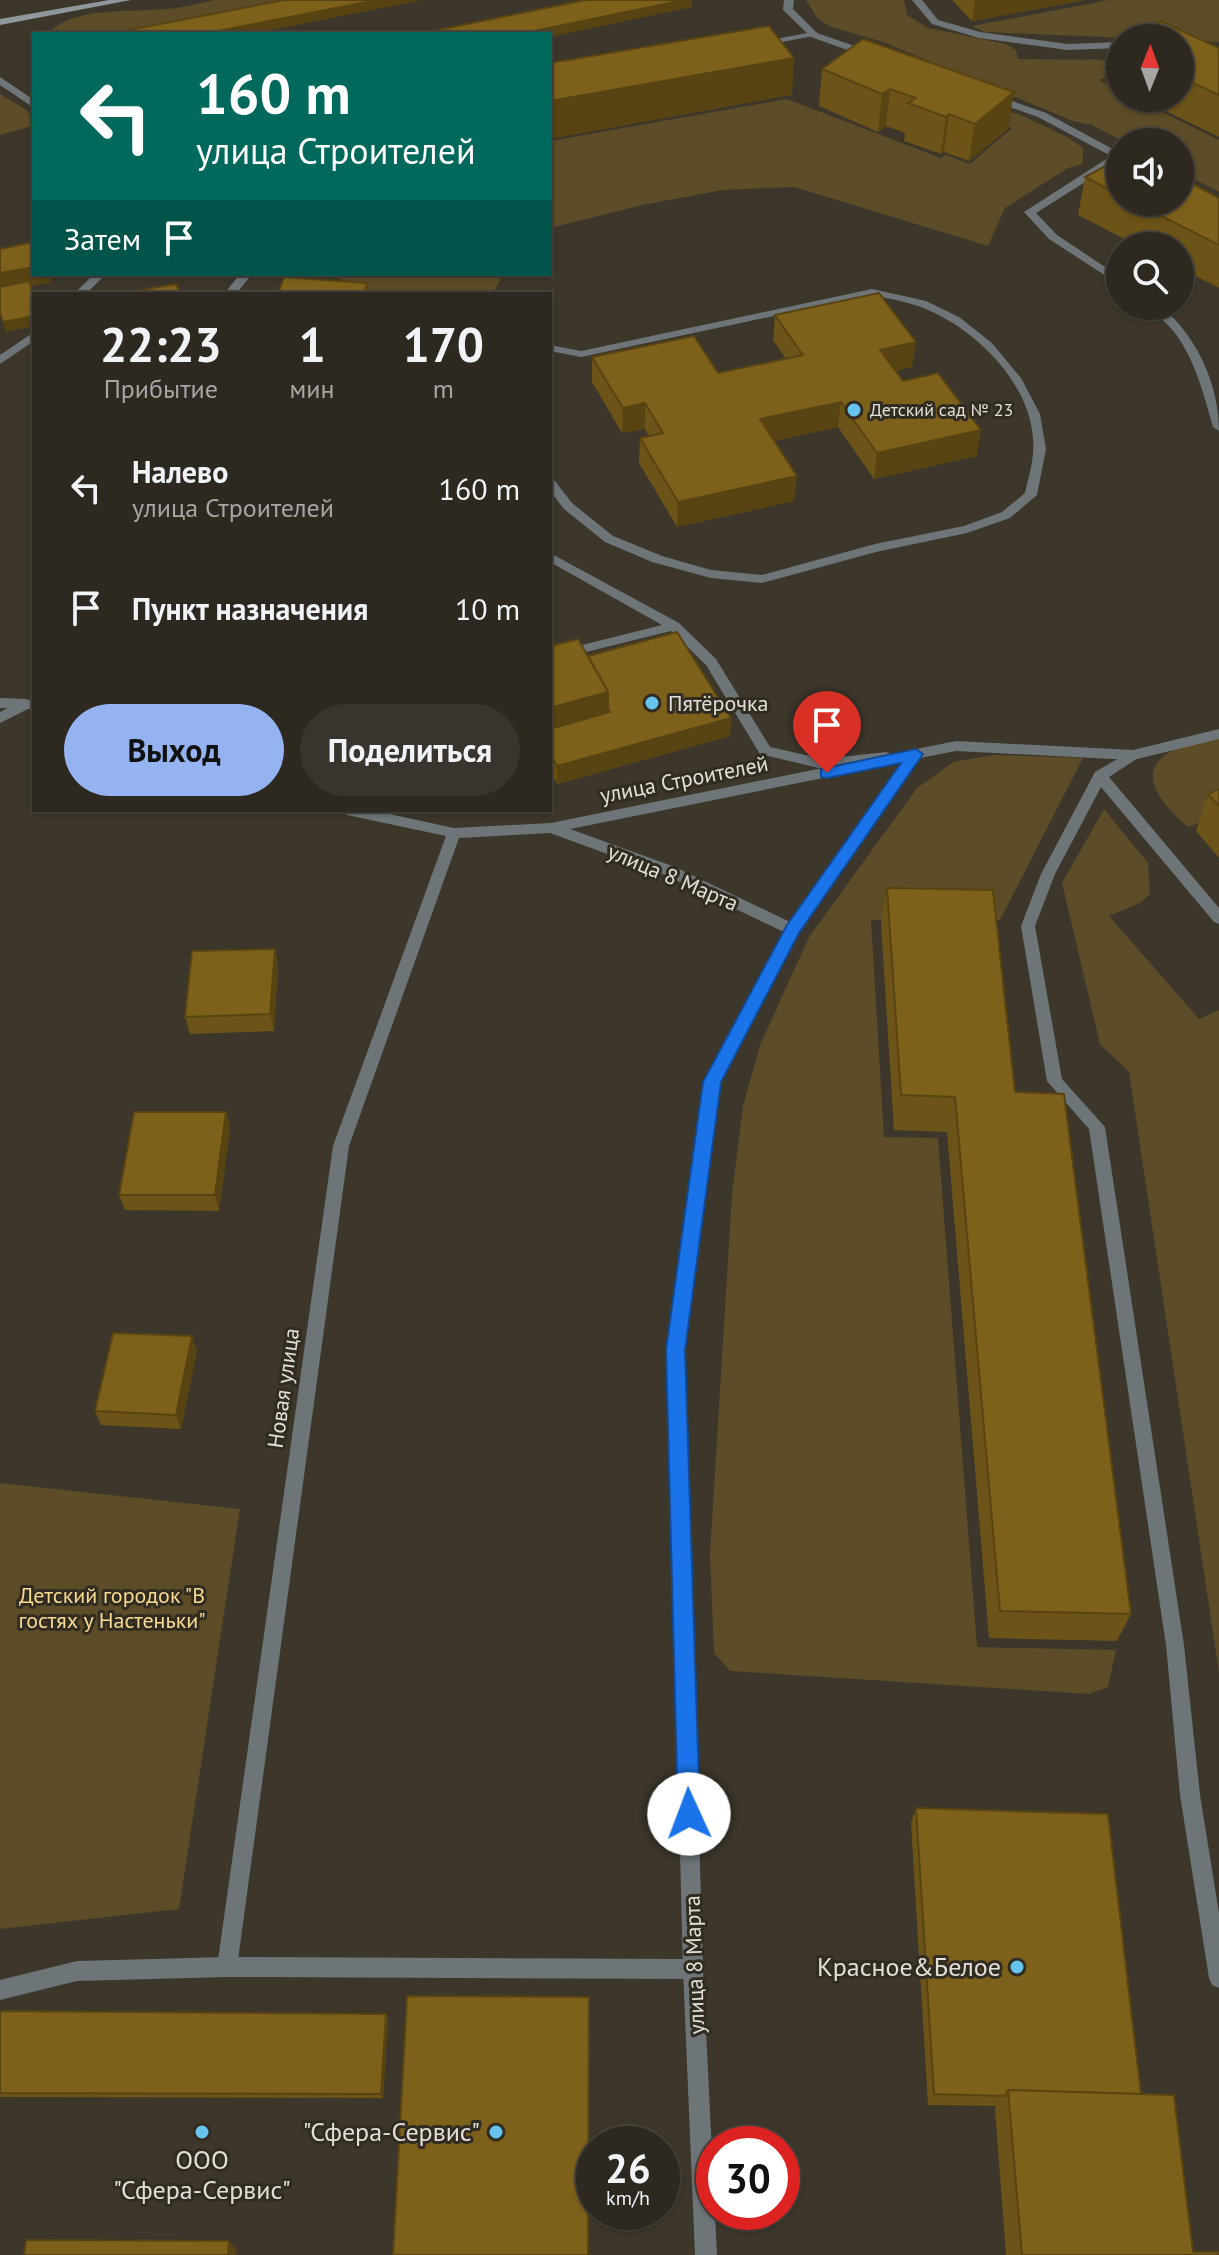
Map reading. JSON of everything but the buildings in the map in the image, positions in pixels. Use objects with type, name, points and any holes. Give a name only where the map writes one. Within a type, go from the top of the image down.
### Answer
[{"type":"main road","points":[[0,22],[126,0]]},
{"type":"street","points":[[789,0],[788,10],[814,35],[885,60]]},
{"type":"street","points":[[917,0],[935,22],[979,35],[1068,47],[1106,46]]},
{"type":"street","points":[[752,46],[814,35]]},
{"type":"street","points":[[0,80],[32,104]]},
{"type":"street","points":[[985,95],[1042,115],[1106,149]]},
{"type":"street","points":[[1106,164],[1029,212],[1053,237],[1106,273]]},
{"type":"street","points":[[82,292],[98,276]]},
{"type":"street","points":[[552,348],[581,354],[872,292],[907,298],[937,310],[967,328],[998,355],[1026,393],[1040,436],[1031,495],[1006,515],[967,529],[875,548],[762,579],[711,574],[657,559],[609,539],[568,506],[552,486]]},
{"type":"street","points":[[1170,320],[1191,348],[1219,427]]},
{"type":"street","points":[[0,361],[32,337]]},
{"type":"street","points":[[552,558],[674,626],[711,662],[765,751],[823,764],[916,754]]},
{"type":"street","points":[[552,656],[674,626]]},
{"type":"street","points":[[0,703],[30,704]]},
{"type":"street","points":[[0,718],[30,704]]},
{"type":"street","name":"улица Строителей","points":[[356,812],[454,833],[551,828],[956,746],[1133,755],[1219,734]]},
{"type":"street","name":"улица 8 Марта","points":[[706,2255],[693,1969],[676,1350],[712,1082],[793,930],[916,754]]},
{"type":"street","points":[[1133,755],[1100,776],[1048,874],[1028,926],[1055,1081],[1097,1127],[1169,1599],[1190,1795],[1219,1978]]},
{"type":"street","points":[[1100,776],[1219,918]]},
{"type":"street","name":"улица 8 Марта","points":[[551,828],[670,871],[793,930]]},
{"type":"street","name":"Новая улица","points":[[227,1967],[341,1146],[454,833]]},
{"type":"street","points":[[0,1990],[77,1971],[227,1967],[693,1969]]},
{"type":"green space","points":[[215,0],[304,0],[135,32],[50,32],[73,18],[88,14],[172,8]]},
{"type":"green space","points":[[806,0],[904,0],[907,15],[928,28],[1006,44],[1016,50],[1018,59],[1106,60],[1106,77],[1099,80],[1106,84],[1106,112],[1162,112],[1219,140],[1219,192],[1194,179],[1194,128],[1106,128],[1106,132],[883,42],[831,27],[818,19]]},
{"type":"green space","points":[[1109,0],[1219,0],[1219,42],[1194,41],[1194,24],[1106,24],[1106,37],[985,32],[972,26]]},
{"type":"green space","points":[[0,94],[28,111],[32,126],[0,135]]},
{"type":"green space","points":[[787,99],[941,158],[946,155],[970,164],[1012,128],[983,117],[1010,112],[1069,138],[1083,148],[1083,164],[1068,168],[1005,208],[988,246],[794,187],[723,190],[643,205],[552,228],[552,141]]},
{"type":"green space","points":[[337,276],[503,276],[493,292],[371,292],[347,284]]},
{"type":"green space","points":[[1219,738],[1219,815],[1188,827],[1163,801],[1153,781],[1154,771],[1159,761],[1175,749]]},
{"type":"green space","points":[[994,755],[1083,758],[1000,920],[871,920],[884,1137],[938,1138],[977,1647],[1116,1650],[1108,1687],[1089,1694],[730,1671],[714,1653],[710,1554],[732,1194],[743,1106],[760,1045],[809,937],[917,788],[953,762]]},
{"type":"green space","points":[[1104,809],[1148,863],[1150,894],[1140,903],[1109,916],[1199,1019],[1219,1010],[1219,1673],[1129,1072],[1100,1044],[1062,883]]},
{"type":"green space","name":"Детский городок \"В гостях у Настеньки\"","points":[[0,1483],[240,1509],[179,1909],[0,1929]]},
{"type":"place","name":"Детский сад № 23","points":[[854,410]]},
{"type":"place","name":"Пятёрочка","points":[[652,703]]},
{"type":"place","name":"Красное&Белое","points":[[1017,1967]]},
{"type":"place","name":"ООО \"Сфера-Сервис\"","points":[[202,2132]]},
{"type":"place","name":"\"Сфера-Сервис\"","points":[[496,2132]]},
{"type":"route","points":[[689,1814],[676,1350],[712,1082],[793,930],[916,754],[827,773]]}]
